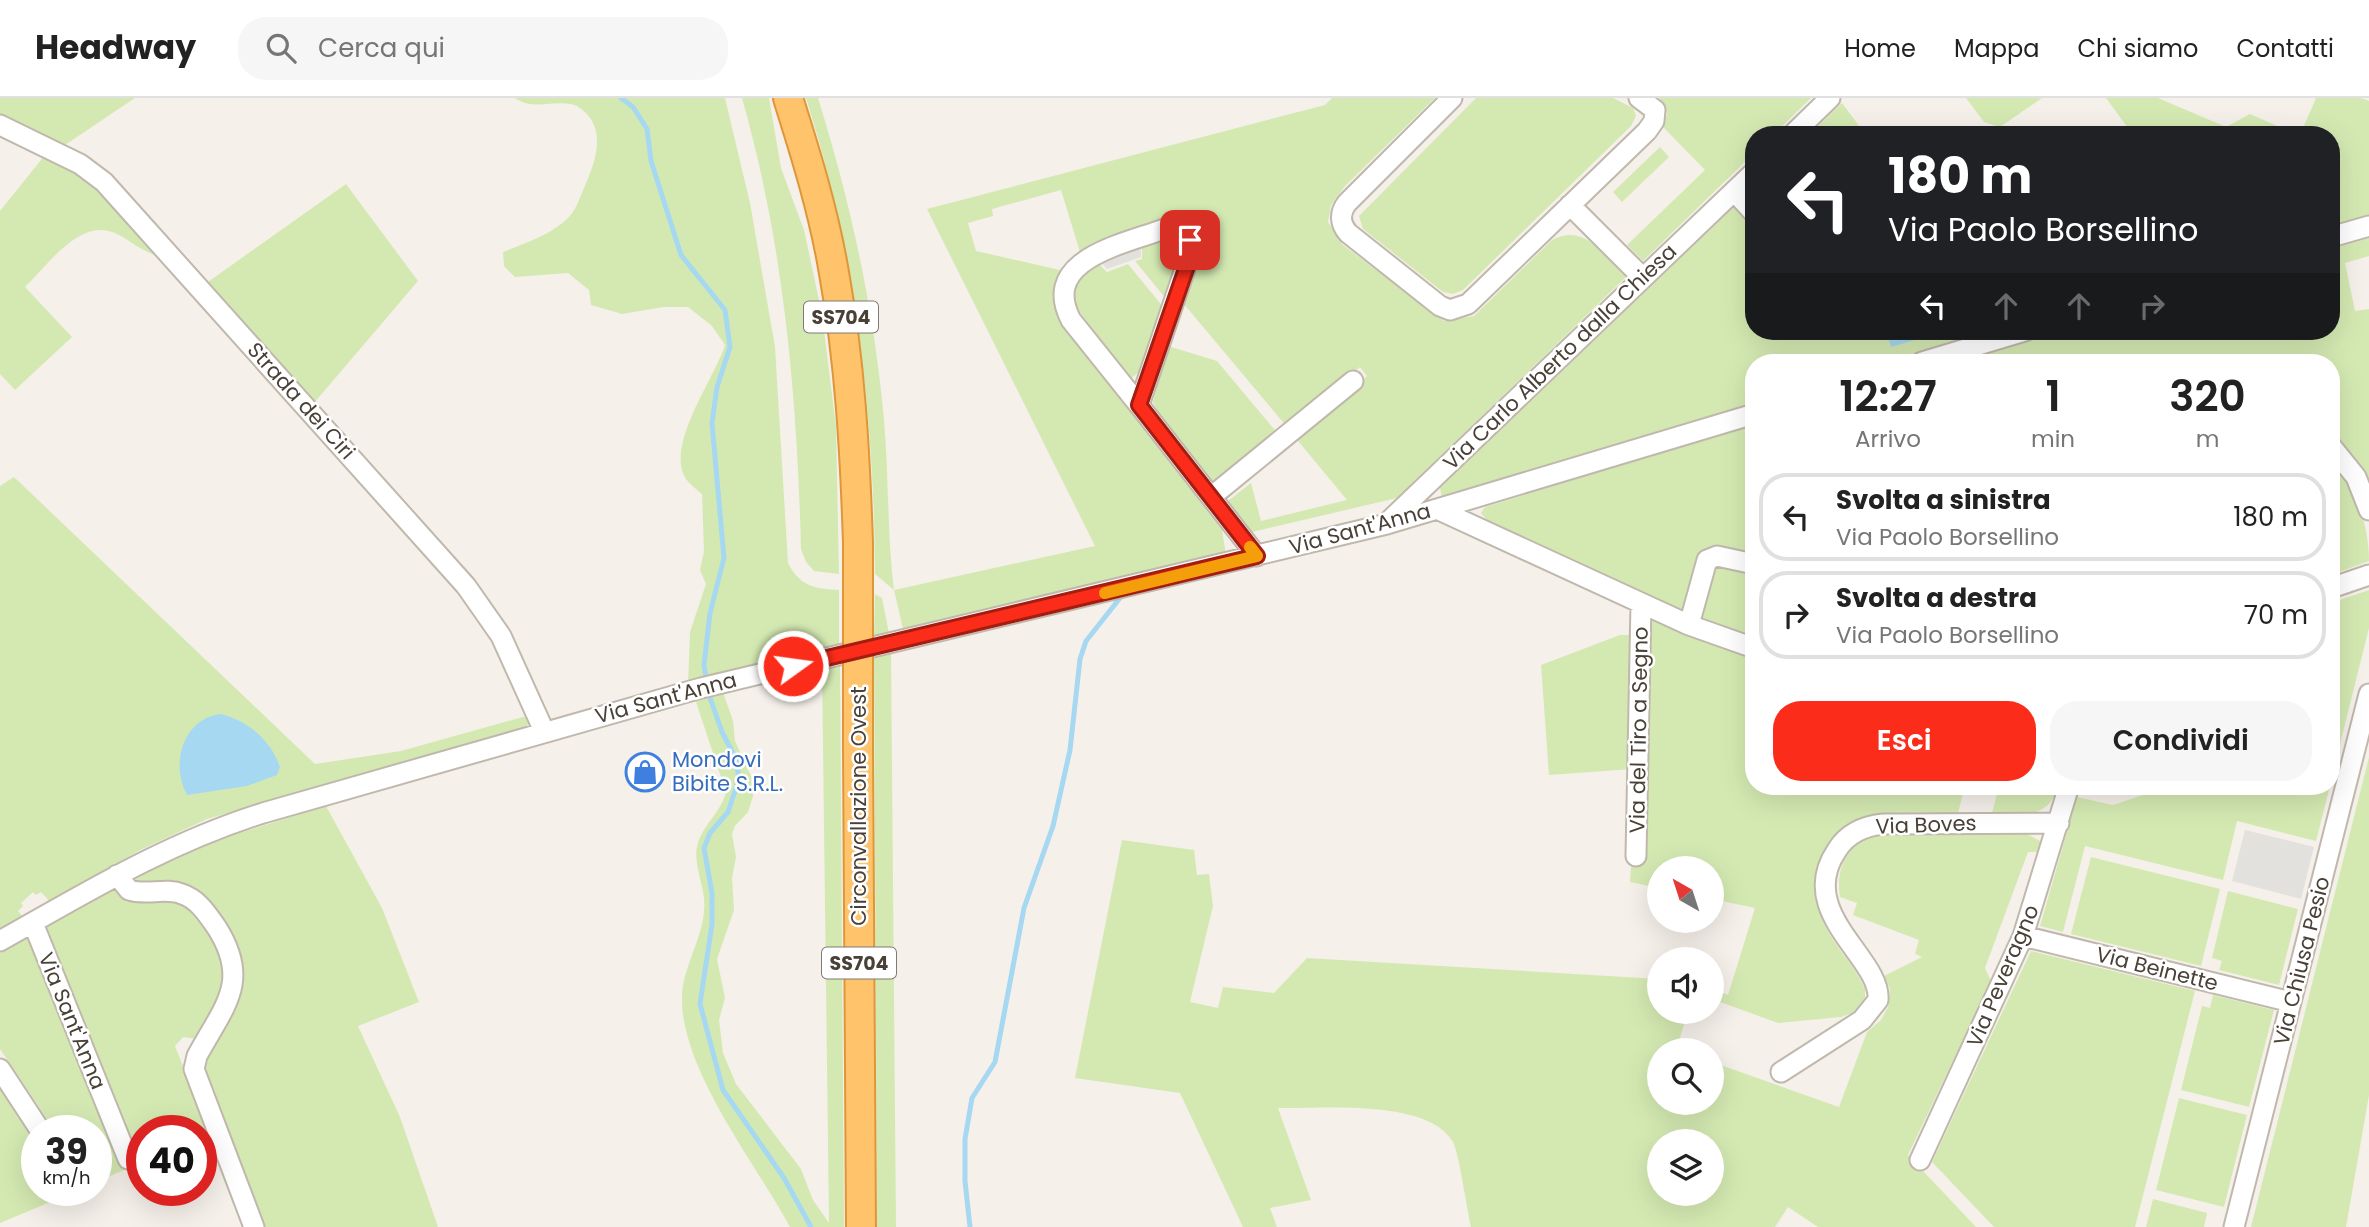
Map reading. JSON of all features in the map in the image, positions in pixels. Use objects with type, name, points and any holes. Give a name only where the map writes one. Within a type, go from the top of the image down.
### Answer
[{"type":"highway","name":"Circonvallazione Ovest","points":[[788,98],[809,164],[834,272],[854,435],[858,543],[861,1227]]},
{"type":"street","points":[[1452,98],[1345,206],[1342,222],[1348,233],[1440,306],[1454,310],[1468,304],[1654,121],[1655,110],[1639,98]]},
{"type":"street","points":[[1801,126],[1830,98]]},
{"type":"street","name":"Strada dei Ciri","points":[[0,125],[74,161],[104,182],[416,527],[494,624],[517,665],[544,731]]},
{"type":"street","name":"Via Carlo Alberto dalla Chiesa","points":[[1387,524],[1745,181]]},
{"type":"street","points":[[1734,191],[1745,203]]},
{"type":"street","points":[[1570,205],[1643,278]]},
{"type":"street","points":[[2340,234],[2369,226]]},
{"type":"street","points":[[1139,405],[1191,251],[1188,236],[1176,228],[1168,228],[1087,258],[1077,265],[1066,284],[1065,304],[1071,320],[1257,556]]},
{"type":"street","points":[[1949,354],[1995,340]]},
{"type":"street","points":[[1211,498],[1353,381]]},
{"type":"street","name":"Via Sant'Anna","points":[[0,941],[163,849],[219,827],[544,731],[707,687],[1387,524],[1745,417]]},
{"type":"street","points":[[2340,457],[2356,477],[2369,510]]},
{"type":"street","name":"Via del Tiro a Segno","points":[[1437,509],[1689,625],[1745,645]]},
{"type":"street","points":[[1689,625],[1707,560],[1717,556],[1745,562]]},
{"type":"street","points":[[2340,585],[2369,575]]},
{"type":"street","name":"Via del Tiro a Segno","points":[[1636,856],[1642,603]]},
{"type":"street","name":"Via Chiusa Pesio","points":[[2234,1227],[2369,694]]},
{"type":"street","name":"Via Peveragno","points":[[1920,1160],[2023,936],[2067,795]]},
{"type":"street","name":"Via Boves","points":[[1781,1072],[1862,1020],[1878,1000],[1875,984],[1835,920],[1828,901],[1830,863],[1848,837],[1864,828],[1883,824],[2059,823]]},
{"type":"street","points":[[117,875],[129,890],[146,893],[171,891],[188,896],[214,923],[232,956],[233,984],[197,1056],[194,1069],[254,1227]]},
{"type":"street","name":"Via Sant'Anna","points":[[33,923],[126,1154]]},
{"type":"street","name":"Via Beinette","points":[[2023,936],[2291,1002]]},
{"type":"street","points":[[0,1069],[30,1115]]},
{"type":"green space","points":[[0,98],[135,98],[62,147],[0,117]]},
{"type":"green space","points":[[515,98],[725,98],[750,203],[775,347],[788,563],[798,577],[809,585],[839,590],[839,646],[688,684],[690,632],[706,584],[700,570],[704,551],[702,494],[686,479],[681,465],[681,449],[694,412],[725,345],[712,326],[688,307],[664,307],[622,314],[591,305],[589,290],[568,273],[515,277],[504,266],[503,252],[546,234],[562,224],[571,214],[592,167],[597,144],[593,123],[577,106],[562,103],[530,104]]},
{"type":"green space","points":[[742,98],[769,98],[781,168],[804,230],[822,314],[836,427],[839,574],[814,571],[806,562],[801,549],[796,434],[786,321],[768,209]]},
{"type":"green space","points":[[806,98],[818,98],[860,257],[880,379],[894,590],[875,574],[871,453],[858,333],[837,215]]},
{"type":"green space","points":[[1332,98],[1435,98],[1345,186],[1331,205],[1328,222],[1343,245],[1444,321],[1474,316],[1552,240],[1564,236],[1575,235],[1594,244],[1626,277],[1397,498],[1252,532],[1228,501],[1251,483],[1261,521],[1347,500],[1294,436],[1367,376],[1360,367],[1287,427],[1183,303],[1198,256],[1164,222],[1080,252],[1061,190],[992,209],[993,216],[968,223],[976,251],[1060,270],[1056,299],[1065,328],[1222,530],[1226,555],[903,629],[894,590],[1095,546],[927,209],[1325,105]]},
{"type":"green space","points":[[1476,98],[1613,98],[1633,108],[1636,116],[1631,126],[1463,290],[1453,294],[1443,292],[1363,229],[1359,216]]},
{"type":"green space","points":[[1660,98],[1811,98],[1782,126],[1745,126],[1745,162],[1643,261],[1627,245],[1705,170],[1663,127],[1667,114]]},
{"type":"green space","points":[[1966,98],[2042,98],[2001,126],[1984,122]]},
{"type":"green space","points":[[2106,98],[2158,98],[2224,126],[2126,126]]},
{"type":"green space","points":[[2316,98],[2361,98],[2369,101],[2369,215],[2340,223],[2340,126],[2304,126]]},
{"type":"green space","points":[[1842,103],[1859,126],[1818,126]]},
{"type":"green space","points":[[2250,114],[2277,126],[2228,126]]},
{"type":"green space","points":[[1660,147],[1669,157],[1622,202],[1613,192]]},
{"type":"green space","points":[[45,155],[92,181],[161,256],[104,230],[78,237],[55,256],[25,287],[72,337],[15,390],[0,374],[0,211]]},
{"type":"green space","points":[[346,184],[418,281],[314,403],[205,284]]},
{"type":"green space","points":[[1737,204],[1745,213],[1745,340],[1961,340],[1914,354],[1745,354],[1745,405],[1442,497],[1440,488]]},
{"type":"green space","points":[[1166,237],[1176,237],[1183,246],[1167,300],[1135,261],[1142,259],[1142,246]]},
{"type":"green space","points":[[2369,238],[2369,256],[2345,263],[2355,311],[2369,309],[2369,484],[2340,447],[2340,354],[1987,354],[2034,340],[2340,340],[2340,246]]},
{"type":"green space","points":[[1097,262],[1107,272],[1128,264],[1164,308],[1142,370],[1130,379],[1074,304],[1077,281]]},
{"type":"green space","points":[[1168,346],[1217,361],[1279,435],[1215,486],[1161,418],[1153,402]]},
{"type":"green space","points":[[1745,427],[1745,556],[1713,549],[1687,614],[1486,519],[1481,513],[1485,507]]},
{"type":"green space","points":[[2340,469],[2359,506],[2369,561],[2340,572]]},
{"type":"green space","points":[[14,477],[315,764],[401,751],[530,715],[529,725],[207,819],[140,850],[50,902],[41,892],[36,895],[33,892],[21,903],[23,906],[18,911],[23,917],[0,930],[0,486]]},
{"type":"green space","points":[[1710,565],[1745,569],[1745,636],[1696,618]]},
{"type":"green space","points":[[2369,590],[2369,628],[2340,744],[2340,600]]},
{"type":"green space","points":[[875,594],[882,598],[889,633],[874,636]]},
{"type":"green space","points":[[1648,615],[1704,641],[1745,655],[1745,795],[1963,795],[1958,813],[1877,815],[1858,820],[1842,829],[1829,843],[1818,869],[1816,890],[1821,916],[1830,935],[1865,989],[1865,998],[1855,1012],[1841,1017],[1778,1023],[1724,1003],[1724,994],[1728,995],[1755,908],[1724,902],[1724,856],[1647,856],[1647,886],[1630,882]]},
{"type":"green space","points":[[1620,635],[1634,635],[1632,769],[1549,775],[1541,665]]},
{"type":"green space","points":[[891,651],[896,1227],[877,1227],[874,655]]},
{"type":"green space","points":[[840,664],[844,1227],[790,1227],[723,1116],[694,1055],[685,1026],[683,987],[704,911],[696,851],[701,836],[726,792],[695,699],[723,692],[733,721],[735,741],[752,778],[753,796],[748,812],[735,826],[732,834],[736,857],[732,878],[734,910],[717,959],[725,998],[719,1020],[723,1053],[736,1084],[801,1169],[813,1200],[829,1223],[822,668]]},
{"type":"green space","points":[[2369,757],[2369,1095],[2346,1227],[2251,1227]]},
{"type":"green space","points":[[1997,795],[2055,795],[2048,805],[2033,813],[1992,813]]},
{"type":"green space","points":[[2143,795],[2328,795],[2316,841],[2237,821],[2223,880],[2085,846],[2063,932],[2040,926],[2077,797],[2113,805]]},
{"type":"green space","points":[[326,806],[382,908],[419,1002],[358,1026],[400,1117],[438,1227],[262,1227],[204,1075],[209,1053],[232,1009],[217,915],[135,884],[137,876],[201,845]]},
{"type":"green space","points":[[2025,833],[2040,841],[2040,852],[2028,852],[1985,968],[1991,981],[1908,1155],[1976,1227],[1818,1227],[1788,1207],[1775,1227],[1471,1227],[1455,1148],[1440,1128],[1421,1118],[1398,1112],[1346,1108],[1278,1108],[1311,1200],[1270,1208],[1277,1227],[1243,1227],[1180,1093],[1075,1078],[1122,840],[1194,850],[1197,875],[1209,874],[1213,906],[1190,1002],[1218,1008],[1223,987],[1274,993],[1307,958],[1647,978],[1647,1024],[1684,1024],[1680,1038],[1647,1038],[1647,1115],[1724,1115],[1724,1066],[1839,1107],[1867,1032],[1881,1020],[1888,1007],[1890,989],[1884,976],[1922,957],[1915,954],[1919,940],[1853,915],[1857,903],[1840,897],[1842,865],[1852,849],[1869,838],[1880,835]]},
{"type":"green space","points":[[2091,857],[2220,889],[2201,966],[2071,934]]},
{"type":"green space","points":[[115,888],[126,902],[170,900],[183,905],[205,923],[223,963],[223,990],[197,1039],[183,1037],[175,1046],[202,1115],[126,1115],[126,1130],[44,928]]},
{"type":"green space","points":[[2228,891],[2298,909],[2279,985],[2219,970],[2222,961],[2212,958]]},
{"type":"green space","points":[[29,936],[102,1115],[44,1115],[0,1049],[0,953]]},
{"type":"green space","points":[[2031,951],[2195,991],[2135,1227],[1994,1227],[1932,1162]]},
{"type":"green space","points":[[2213,995],[2274,1010],[2249,1107],[2181,1090],[2202,1006],[2210,1008]]},
{"type":"green space","points":[[0,1085],[21,1120],[21,1206],[41,1206],[0,1223]]},
{"type":"green space","points":[[2179,1098],[2247,1115],[2224,1207],[2156,1190]]},
{"type":"green space","points":[[112,1140],[124,1170],[112,1175]]},
{"type":"green space","points":[[2153,1199],[2207,1213],[2204,1227],[2146,1227]]},
{"type":"shaded area","points":[[1141,246],[1141,257],[1107,269],[1100,261]]},
{"type":"shaded area","points":[[2245,830],[2314,847],[2301,899],[2232,881]]},
{"type":"water","points":[[1889,340],[1915,340],[1891,347]]},
{"type":"water","points":[[220,714],[240,721],[264,740],[280,767],[277,775],[247,786],[187,795],[180,770],[183,745],[197,724]]},
{"type":"waterway","points":[[621,98],[633,107],[647,129],[651,161],[681,255],[725,310],[730,347],[717,387],[712,423],[724,558],[710,613],[704,665],[707,683]]},
{"type":"waterway","points":[[970,1227],[965,1181],[965,1139],[972,1098],[995,1062],[1024,908],[1053,826],[1070,750],[1080,659],[1086,641],[1120,598]]},
{"type":"waterway","points":[[708,692],[722,732],[736,759],[739,779],[728,812],[710,833],[704,848],[712,893],[712,924],[700,1004],[723,1090],[784,1178],[811,1227]]},
{"type":"slow traffic","points":[[1105,593],[1257,556],[1250,547]]},
{"type":"place","name":"Mondovi Bibite S.R.L.","points":[[645,772]]},
{"type":"route","points":[[793,666],[1257,556],[1139,405],[1187,266],[1192,247],[1190,240]]}]
